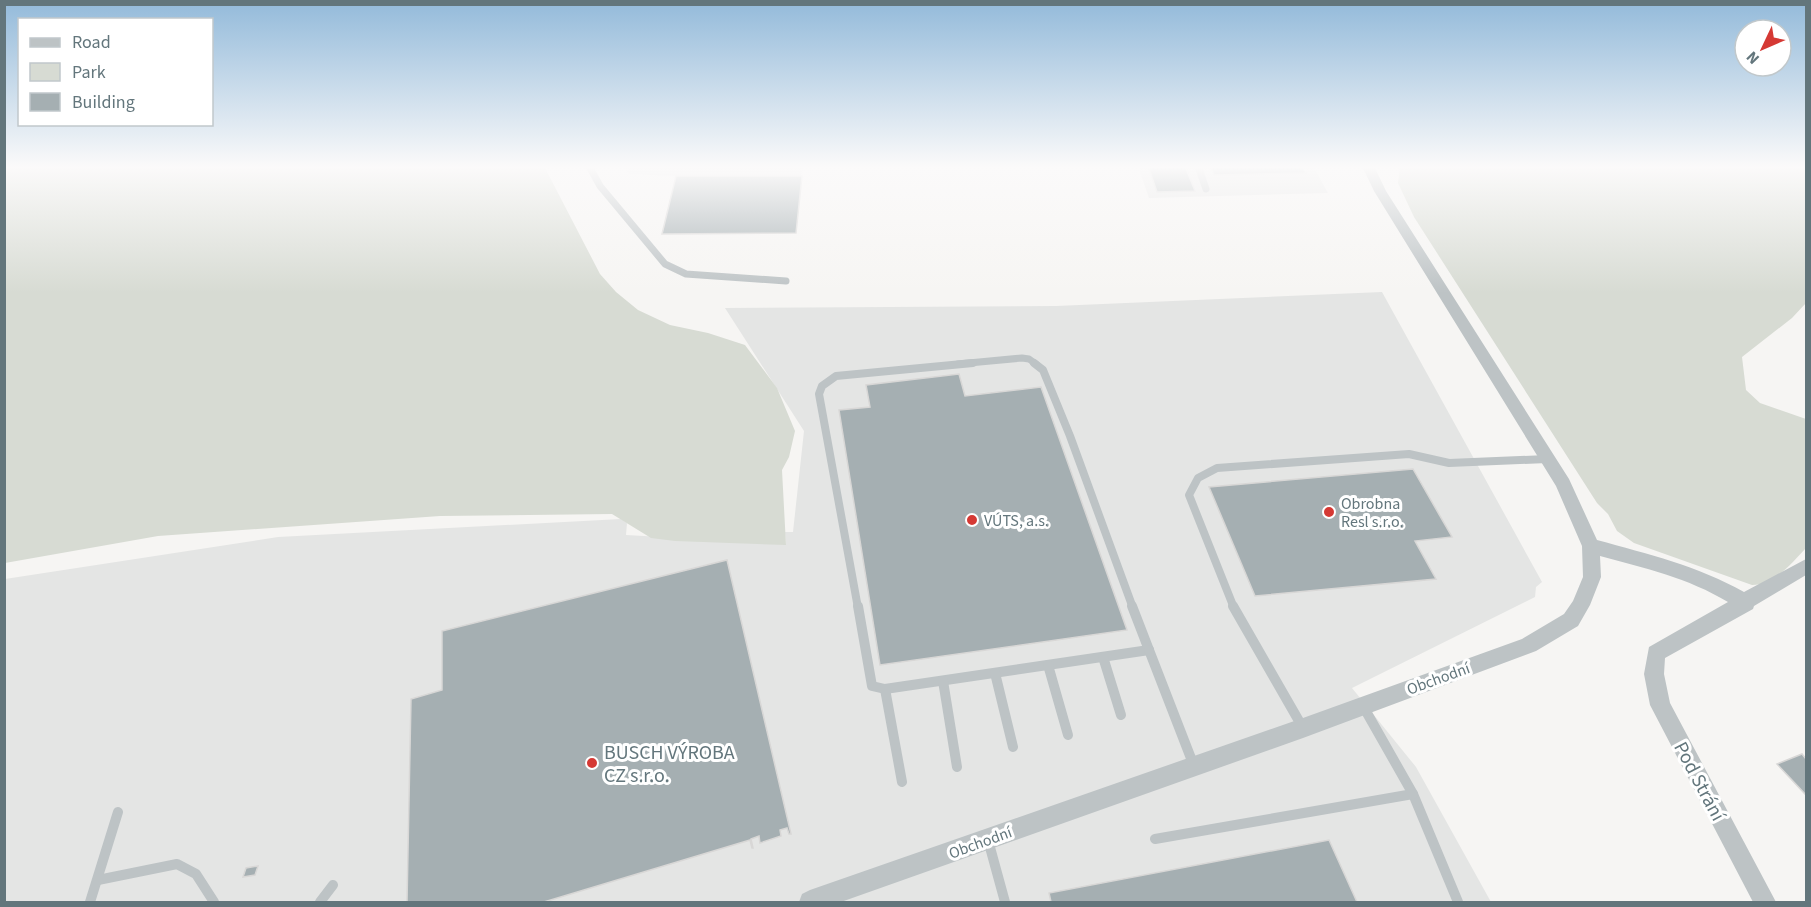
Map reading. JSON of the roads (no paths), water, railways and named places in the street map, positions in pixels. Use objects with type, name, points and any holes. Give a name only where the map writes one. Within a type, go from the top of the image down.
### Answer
[{"type":"street","name":"Obchodní","points":[[810,903],[1529,645],[1571,620],[1581,606],[1592,577],[1591,546],[1563,484],[1391,208]]},
{"type":"street","points":[[1591,546],[1685,572],[1712,583],[1746,603],[1806,566]]},
{"type":"street","name":"Pod Strání","points":[[1746,603],[1656,653],[1654,674],[1659,705],[1765,903]]},
{"type":"lane","points":[[619,208],[665,264],[686,274],[786,281]]},
{"type":"lane","points":[[1149,650],[943,681],[885,689],[875,688],[871,684],[819,394],[822,386],[836,376],[1022,358],[1038,365],[1043,370],[1194,766]]},
{"type":"lane","points":[[1303,728],[1228,597],[1189,495],[1198,478],[1217,468],[1409,454],[1449,463],[1547,459]]},
{"type":"lane","points":[[1103,657],[1121,716]]},
{"type":"lane","points":[[1048,665],[1068,735]]},
{"type":"lane","points":[[995,673],[1013,747]]},
{"type":"lane","points":[[943,681],[957,767]]},
{"type":"lane","points":[[885,689],[902,782]]},
{"type":"lane","points":[[1363,705],[1413,794],[1458,903]]},
{"type":"lane","points":[[1155,839],[1413,794]]},
{"type":"lane","points":[[90,903],[118,812]]},
{"type":"lane","points":[[988,839],[1005,903]]},
{"type":"lane","points":[[98,880],[177,864],[196,874],[214,903]]},
{"type":"lane","points":[[320,903],[333,885]]},
{"type":"place","name":"Obrobna Resl s.r.o.","points":[[1329,512]]},
{"type":"place","name":"VÚTS, a.s.","points":[[972,520]]},
{"type":"place","name":"BUSCH VÝROBA CZ s.r.o.","points":[[592,763]]}]
